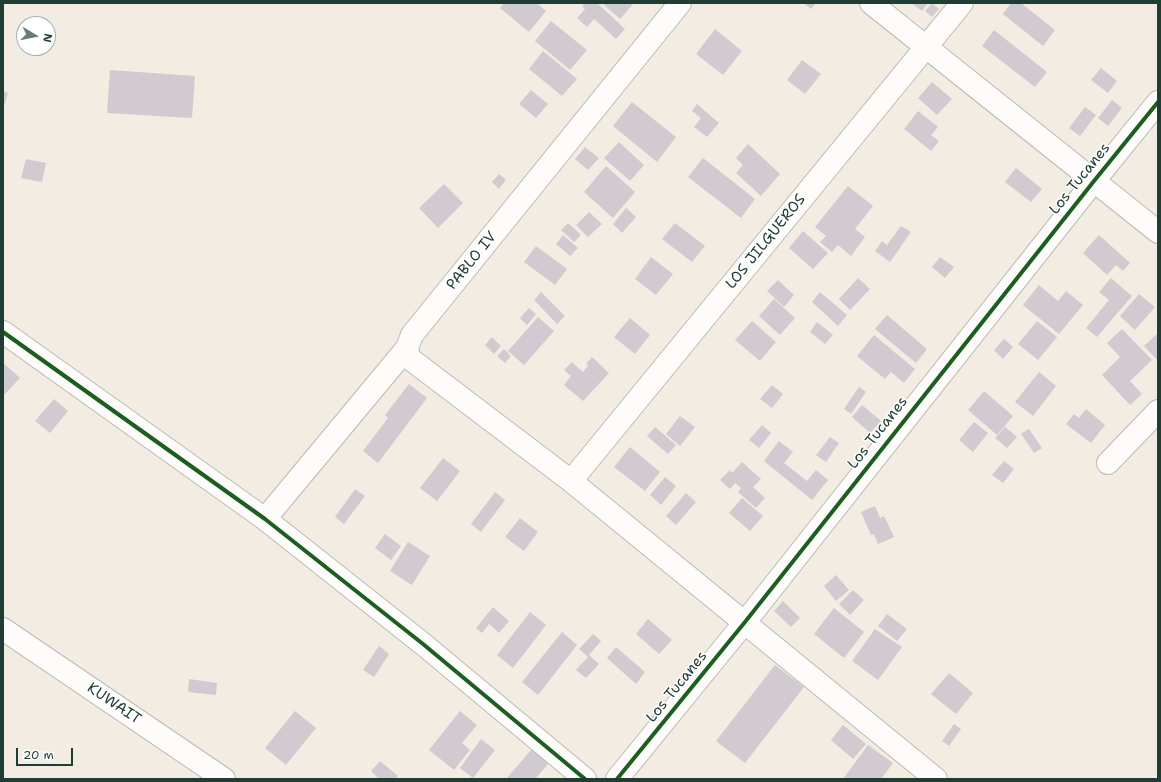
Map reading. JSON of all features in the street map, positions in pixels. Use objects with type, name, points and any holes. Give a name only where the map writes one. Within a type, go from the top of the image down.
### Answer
[{"type":"street","name":"PABLO IV","points":[[265,519],[407,348],[412,335],[680,3]]},
{"type":"street","points":[[871,3],[1158,232]]},
{"type":"street","name":"LOS JILGUEROS","points":[[570,481],[962,3]]},
{"type":"street","name":"Los Tucanes","points":[[618,779],[745,622],[1158,102]]},
{"type":"street","points":[[3,332],[265,519],[423,644],[585,779]]},
{"type":"street","points":[[407,348],[409,358],[570,481],[936,779]]},
{"type":"street","points":[[1108,463],[1158,411]]},
{"type":"street","name":"KUWAIT","points":[[3,628],[224,779]]},
{"type":"building","points":[[504,3],[537,3],[546,11],[529,32],[500,8]]},
{"type":"building","points":[[585,3],[597,3],[625,29],[616,39],[594,19],[587,27],[577,18],[585,9],[582,6]]},
{"type":"building","points":[[602,3],[634,3],[620,19]]},
{"type":"building","points":[[803,3],[816,3],[811,9]]},
{"type":"building","points":[[911,3],[928,3],[922,11]]},
{"type":"building","points":[[932,3],[939,9],[932,17],[925,11]]},
{"type":"building","points":[[1011,3],[1021,3],[1055,30],[1043,46],[1003,14]]},
{"type":"building","points":[[551,21],[587,50],[570,70],[535,41]]},
{"type":"building","points":[[715,29],[742,51],[723,75],[696,54]]},
{"type":"building","points":[[994,30],[1047,72],[1035,87],[982,46]]},
{"type":"building","points":[[543,51],[577,79],[562,96],[529,69]]},
{"type":"building","points":[[802,60],[821,74],[805,94],[787,80]]},
{"type":"building","points":[[1101,68],[1117,81],[1108,93],[1091,80]]},
{"type":"building","points":[[110,70],[195,76],[192,118],[107,113]]},
{"type":"building","points":[[932,82],[952,99],[937,115],[918,98]]},
{"type":"building","points":[[531,90],[548,104],[536,118],[519,104]]},
{"type":"building","points":[[3,91],[8,93],[3,109]]},
{"type":"building","points":[[1112,100],[1122,108],[1108,126],[1098,118]]},
{"type":"building","points":[[632,102],[676,137],[657,162],[613,126]]},
{"type":"building","points":[[697,104],[719,123],[707,137],[694,127],[701,118],[692,111]]},
{"type":"building","points":[[1085,107],[1096,115],[1080,136],[1069,128]]},
{"type":"building","points":[[918,111],[938,127],[931,135],[939,141],[931,151],[904,129]]},
{"type":"building","points":[[619,142],[644,165],[630,181],[604,158]]},
{"type":"building","points":[[748,144],[780,174],[761,196],[736,173],[743,165],[736,158]]},
{"type":"building","points":[[585,147],[599,158],[588,170],[575,159]]},
{"type":"building","points":[[703,158],[755,199],[741,218],[688,177]]},
{"type":"building","points":[[26,159],[46,163],[42,182],[21,178]]},
{"type":"building","points":[[606,166],[635,192],[613,218],[584,192]]},
{"type":"building","points":[[1016,168],[1042,189],[1031,202],[1005,182]]},
{"type":"building","points":[[499,174],[506,180],[499,189],[492,182]]},
{"type":"building","points":[[444,184],[463,203],[438,228],[419,208]]},
{"type":"building","points":[[848,186],[873,206],[855,229],[865,237],[851,256],[838,245],[832,252],[820,242],[826,236],[815,227]]},
{"type":"building","points":[[626,208],[636,217],[622,233],[613,224]]},
{"type":"building","points":[[589,212],[602,224],[588,237],[576,225]]},
{"type":"building","points":[[568,223],[581,235],[574,242],[561,230]]},
{"type":"building","points":[[675,223],[705,246],[692,262],[662,239]]},
{"type":"building","points":[[901,226],[911,232],[890,262],[875,251],[882,241],[887,245]]},
{"type":"building","points":[[803,231],[828,253],[813,269],[789,248]]},
{"type":"building","points":[[563,235],[578,248],[570,256],[556,244]]},
{"type":"building","points":[[1099,235],[1130,263],[1123,271],[1116,265],[1107,275],[1083,253]]},
{"type":"building","points":[[536,246],[567,269],[555,285],[524,262]]},
{"type":"building","points":[[651,257],[673,274],[656,295],[635,279]]},
{"type":"building","points":[[940,257],[954,267],[945,278],[932,267]]},
{"type":"building","points":[[858,278],[870,289],[850,310],[839,299]]},
{"type":"building","points":[[1111,278],[1132,296],[1097,337],[1086,328],[1109,300],[1099,292]]},
{"type":"building","points":[[778,280],[794,295],[784,307],[767,291]]},
{"type":"building","points":[[1039,285],[1058,301],[1066,291],[1083,305],[1059,334],[1023,305]]},
{"type":"building","points":[[541,292],[565,316],[557,324],[534,300]]},
{"type":"building","points":[[820,292],[847,315],[838,326],[812,302]]},
{"type":"building","points":[[1139,294],[1155,307],[1135,330],[1120,316]]},
{"type":"building","points":[[774,299],[795,318],[780,335],[759,316]]},
{"type":"building","points":[[529,308],[536,314],[527,325],[520,318]]},
{"type":"building","points":[[887,315],[927,349],[916,363],[875,329]]},
{"type":"building","points":[[538,317],[554,331],[524,365],[508,351]]},
{"type":"building","points":[[630,318],[650,335],[635,354],[614,337]]},
{"type":"building","points":[[752,321],[776,342],[760,361],[735,340]]},
{"type":"building","points":[[1037,321],[1057,337],[1038,360],[1018,344]]},
{"type":"building","points":[[817,322],[833,335],[825,344],[810,332]]},
{"type":"building","points":[[1122,329],[1152,360],[1130,381],[1142,394],[1130,405],[1102,375],[1120,357],[1107,343]]},
{"type":"building","points":[[1158,333],[1158,361],[1144,346]]},
{"type":"building","points":[[874,335],[915,369],[904,383],[891,372],[885,379],[857,356]]},
{"type":"building","points":[[492,337],[501,346],[494,354],[485,345]]},
{"type":"building","points":[[1004,339],[1013,347],[1003,359],[994,350]]},
{"type":"building","points":[[504,349],[511,356],[505,363],[497,356]]},
{"type":"building","points":[[592,357],[609,373],[583,401],[564,385],[571,376],[564,370],[572,362],[583,372],[588,366],[586,364]]},
{"type":"building","points":[[3,363],[20,378],[3,396]]},
{"type":"building","points":[[1039,372],[1056,386],[1033,416],[1015,402]]},
{"type":"building","points":[[409,384],[427,398],[378,463],[363,451],[388,418],[385,415]]},
{"type":"building","points":[[772,385],[783,394],[772,408],[760,399]]},
{"type":"building","points":[[859,387],[866,392],[851,414],[844,409]]},
{"type":"building","points":[[984,391],[1013,416],[997,435],[968,410]]},
{"type":"building","points":[[54,399],[68,411],[50,433],[35,421]]},
{"type":"building","points":[[862,405],[881,421],[870,433],[852,417]]},
{"type":"building","points":[[1086,409],[1105,425],[1091,443],[1066,424],[1074,414],[1079,418]]},
{"type":"building","points":[[680,416],[695,427],[680,446],[666,434]]},
{"type":"building","points":[[974,422],[988,433],[973,452],[959,440]]},
{"type":"building","points":[[762,425],[771,433],[759,448],[749,440]]},
{"type":"building","points":[[655,427],[676,445],[668,454],[647,436]]},
{"type":"building","points":[[1005,427],[1017,437],[1007,448],[995,438]]},
{"type":"building","points":[[1029,429],[1042,448],[1034,453],[1021,434]]},
{"type":"building","points":[[830,437],[839,443],[826,462],[816,455]]},
{"type":"building","points":[[779,441],[793,452],[784,463],[807,481],[816,470],[828,480],[812,500],[764,461]]},
{"type":"building","points":[[630,447],[660,472],[645,491],[614,467]]},
{"type":"building","points":[[443,458],[460,471],[437,501],[420,488]]},
{"type":"building","points":[[1004,461],[1014,469],[1003,483],[992,475]]},
{"type":"building","points":[[742,462],[761,479],[753,487],[765,498],[756,508],[738,492],[741,488],[735,483],[730,489],[720,480],[730,470],[732,473]]},
{"type":"building","points":[[665,477],[676,486],[661,505],[650,495]]},
{"type":"building","points":[[355,489],[365,496],[344,524],[335,517]]},
{"type":"building","points":[[495,492],[505,500],[481,532],[471,524]]},
{"type":"building","points":[[686,493],[696,502],[676,525],[666,516]]},
{"type":"building","points":[[742,498],[763,516],[750,531],[729,513]]},
{"type":"building","points":[[875,506],[880,518],[884,516],[894,537],[878,544],[874,534],[871,535],[861,512]]},
{"type":"building","points":[[520,518],[538,532],[524,551],[505,537]]},
{"type":"building","points":[[385,534],[401,546],[391,560],[375,548]]},
{"type":"building","points":[[408,542],[430,556],[412,585],[390,571]]},
{"type":"building","points":[[836,575],[849,590],[836,601],[824,586]]},
{"type":"building","points":[[853,590],[864,600],[850,615],[839,604]]},
{"type":"building","points":[[783,601],[800,618],[791,627],[774,611]]},
{"type":"building","points":[[493,607],[509,621],[499,633],[489,624],[482,633],[476,628]]},
{"type":"building","points":[[834,608],[864,632],[844,658],[814,634]]},
{"type":"building","points":[[530,612],[546,625],[513,668],[497,655]]},
{"type":"building","points":[[887,614],[907,629],[897,641],[878,626]]},
{"type":"building","points":[[648,619],[672,640],[659,654],[636,634]]},
{"type":"building","points":[[875,629],[902,647],[878,680],[852,661]]},
{"type":"building","points":[[562,632],[577,645],[538,695],[522,682]]},
{"type":"building","points":[[593,634],[601,641],[589,655],[599,664],[586,678],[576,670],[588,657],[579,649]]},
{"type":"building","points":[[379,646],[389,654],[374,677],[363,670]]},
{"type":"building","points":[[616,647],[645,672],[636,684],[607,658]]},
{"type":"building","points":[[775,665],[804,687],[745,763],[716,741]]},
{"type":"building","points":[[949,673],[973,693],[956,714],[931,694]]},
{"type":"building","points":[[189,679],[217,683],[216,695],[188,692]]},
{"type":"building","points":[[295,711],[316,728],[286,765],[265,748]]},
{"type":"building","points":[[460,711],[477,725],[462,743],[470,750],[454,770],[429,750]]},
{"type":"building","points":[[954,724],[961,729],[949,746],[942,741]]},
{"type":"building","points":[[843,725],[866,744],[853,759],[831,740]]},
{"type":"building","points":[[481,739],[495,750],[473,778],[460,768]]},
{"type":"building","points":[[868,745],[893,763],[881,779],[843,779]]},
{"type":"building","points":[[532,749],[548,764],[535,779],[506,779]]},
{"type":"building","points":[[380,761],[398,776],[395,779],[379,779],[371,771]]},
{"type":"cycle path","points":[[617,779],[745,622],[1158,102]]},
{"type":"cycle path","points":[[3,332],[265,519],[423,644],[585,779]]}]
